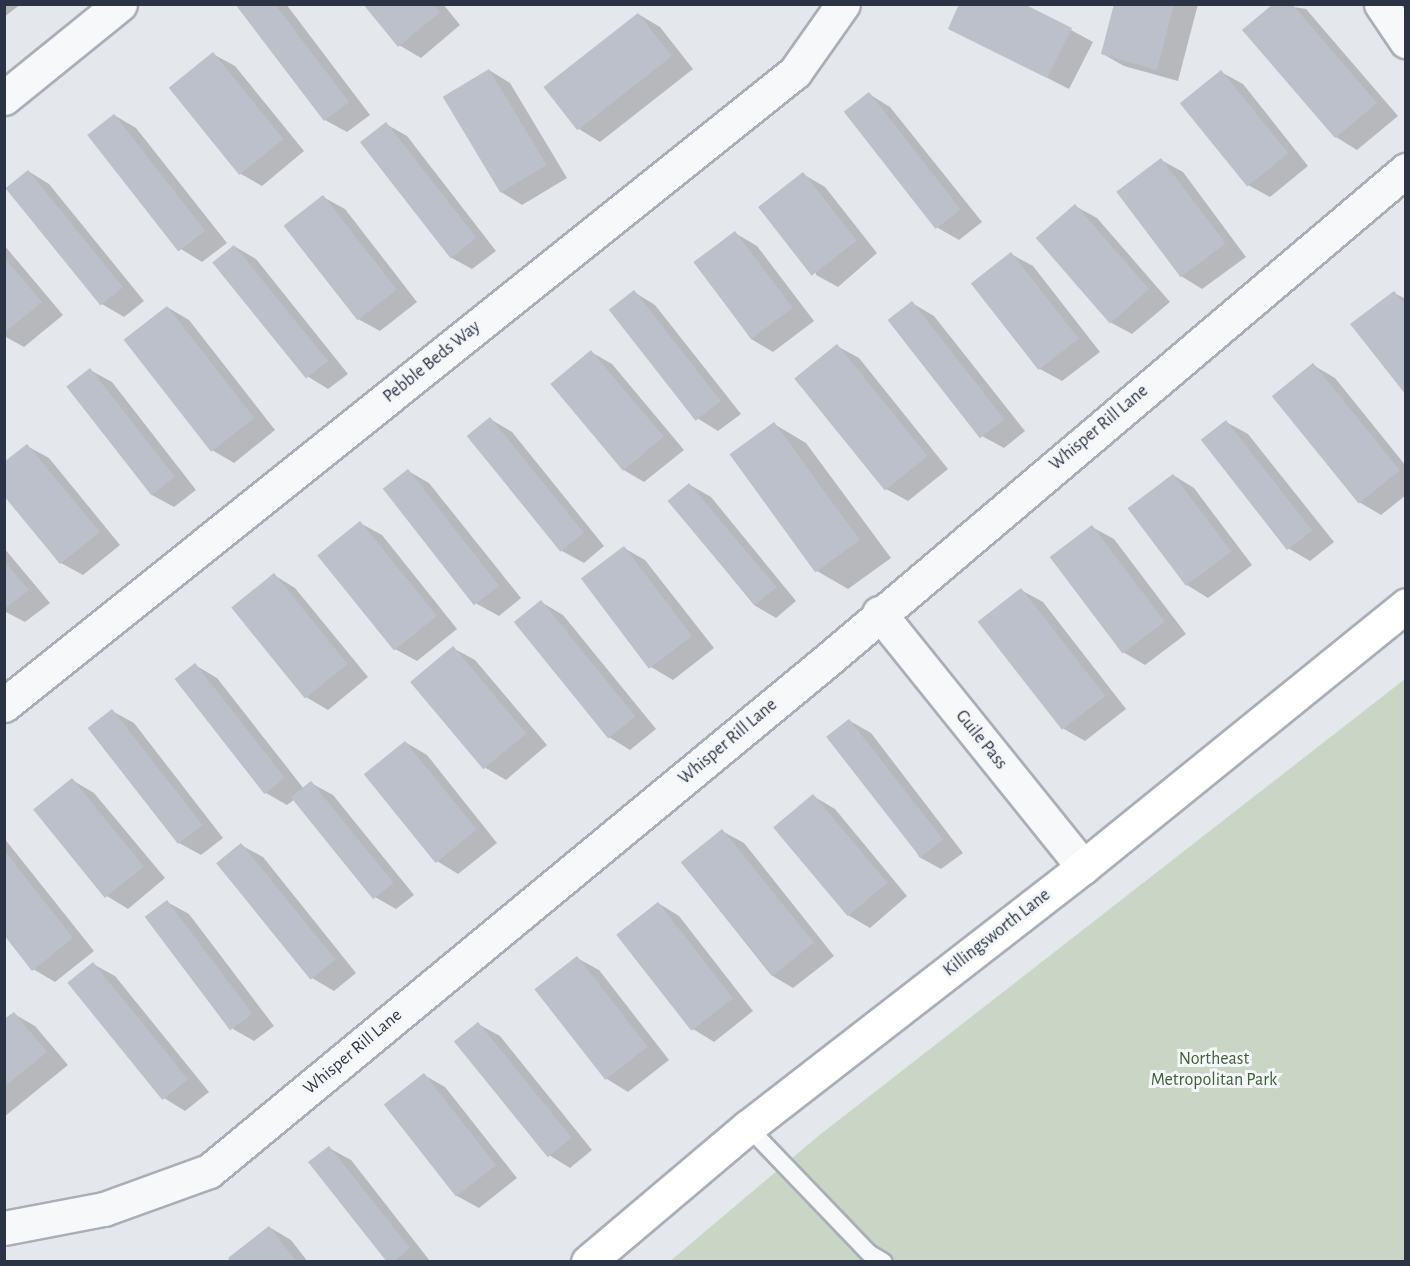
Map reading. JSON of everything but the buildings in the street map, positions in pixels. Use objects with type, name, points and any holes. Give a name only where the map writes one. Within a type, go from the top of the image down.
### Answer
[{"type":"street","points":[[4,98],[120,4]]},
{"type":"street","name":"Pebble Beds Way","points":[[4,705],[795,72],[843,4]]},
{"type":"street","points":[[1381,4],[1406,41]]},
{"type":"street","name":"Whisper Rill Lane","points":[[4,1228],[104,1209],[209,1171],[1406,171]]},
{"type":"street","name":"Killingsworth Lane","points":[[588,1262],[748,1127],[1083,867],[1406,605]]},
{"type":"street","name":"Guile Pass","points":[[879,613],[1083,867]]},
{"type":"lane","points":[[748,1127],[869,1253],[884,1262]]},
{"type":"green space","name":"Northeast Metropolitan Park","points":[[1405,679],[1405,1261],[669,1262],[817,1137]]}]
